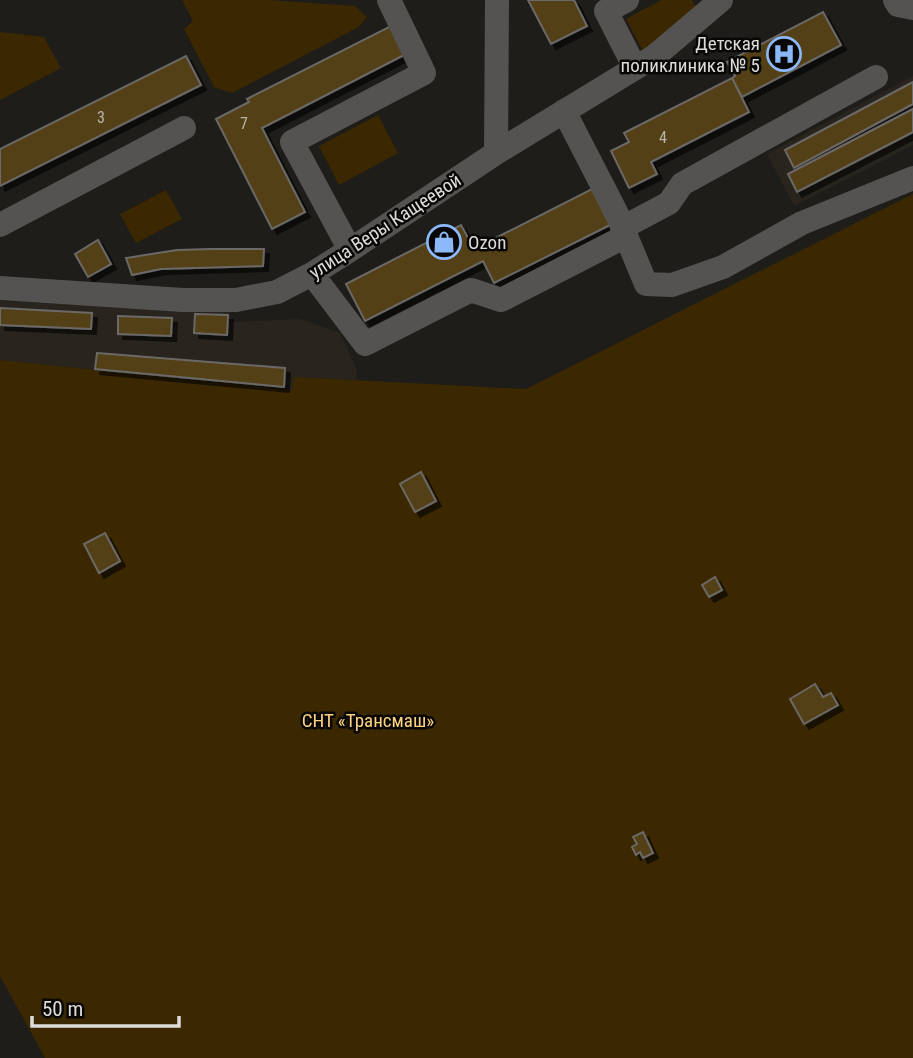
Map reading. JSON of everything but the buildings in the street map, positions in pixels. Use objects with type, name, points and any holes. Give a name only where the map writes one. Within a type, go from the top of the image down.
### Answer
[{"type":"street","points":[[350,250],[292,142],[424,73],[389,0]]},
{"type":"street","points":[[496,153],[497,0]]},
{"type":"street","points":[[627,0],[606,11],[635,68]]},
{"type":"street","name":"улица Веры Кащеевой","points":[[0,288],[183,300],[236,300],[277,292],[312,274],[496,153],[654,56],[721,0]]},
{"type":"street","points":[[895,0],[898,5],[913,8]]},
{"type":"street","points":[[312,274],[365,344],[471,289],[501,300],[624,232],[669,203],[682,184],[876,77]]},
{"type":"street","points":[[564,111],[616,212],[646,284],[672,285],[723,267],[802,223],[913,178]]},
{"type":"street","points":[[0,225],[184,128]]},
{"type":"shaded area","points":[[913,76],[913,145],[794,206],[767,154]]},
{"type":"shaded area","points":[[0,301],[230,312],[231,322],[300,319],[340,333],[357,370],[356,380],[294,377],[292,390],[0,360]]},
{"type":"green space","points":[[182,0],[269,0],[355,6],[367,17],[359,27],[232,93],[214,87],[184,29],[193,21]]},
{"type":"green space","points":[[661,0],[692,0],[696,8],[643,51],[626,19]]},
{"type":"green space","points":[[0,32],[44,37],[61,68],[0,100]]},
{"type":"green space","points":[[378,115],[398,153],[339,185],[319,146]]},
{"type":"green space","points":[[166,190],[182,219],[136,243],[120,214]]},
{"type":"green space","name":"СНТ «Трансмаш»","points":[[913,194],[913,1058],[45,1058],[0,976],[0,360],[292,390],[294,377],[526,389]]},
{"type":"place","name":"Детская поликлиника № 5","points":[[784,54]]},
{"type":"place","name":"Ozon","points":[[444,242]]}]
